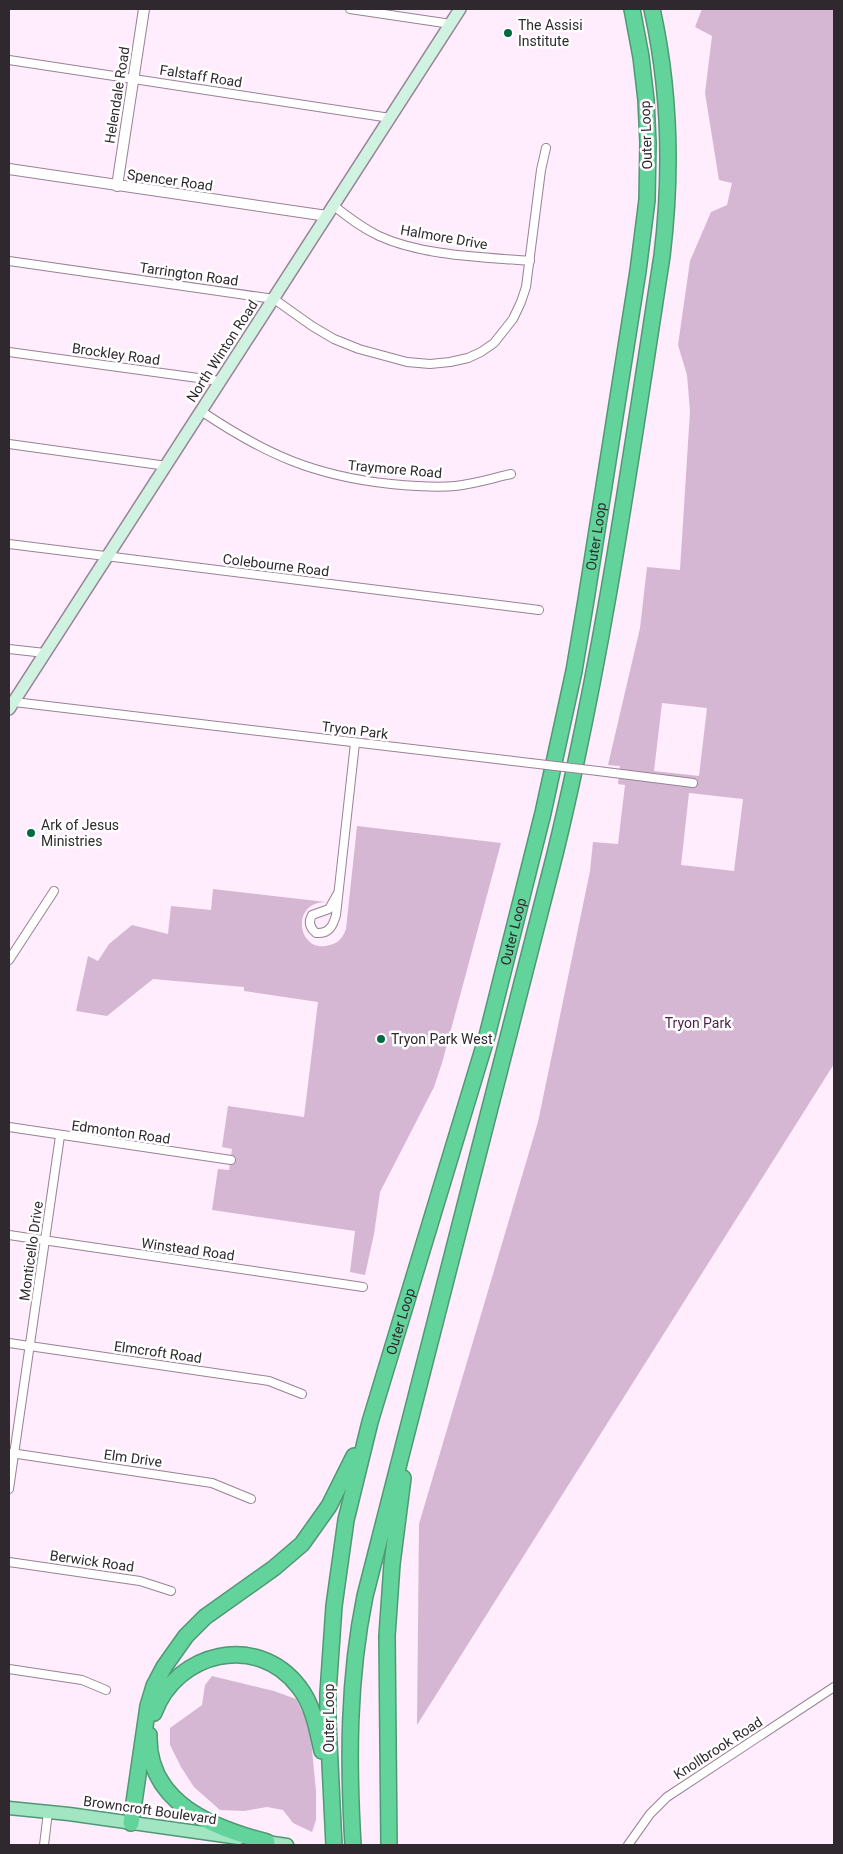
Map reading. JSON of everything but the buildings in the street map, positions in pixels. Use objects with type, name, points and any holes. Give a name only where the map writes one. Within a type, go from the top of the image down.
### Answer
[{"type":"highway","name":"Outer Loop","points":[[334,1845],[328,1707],[334,1606],[348,1513],[378,1394],[483,1050],[533,855],[574,671],[638,272],[646,207],[647,114],[641,57],[632,9]]},
{"type":"highway","name":"Outer Loop","points":[[353,1845],[350,1724],[357,1638],[368,1582],[557,846],[603,634],[660,270],[667,212],[667,110],[652,9]]},
{"type":"highway","points":[[131,1823],[140,1756],[151,1696],[170,1657],[186,1636],[205,1617],[274,1568],[305,1540],[337,1492],[363,1435],[378,1394]]},
{"type":"highway","points":[[389,1845],[386,1672],[389,1596],[393,1548],[414,1399]]},
{"type":"highway","points":[[140,1756],[152,1716],[170,1683],[182,1672],[199,1662],[218,1656],[238,1655],[258,1658],[275,1665],[286,1673],[299,1687],[313,1713],[322,1751],[332,1818]]},
{"type":"highway","points":[[152,1716],[149,1734],[150,1752],[158,1775],[175,1798],[192,1813],[206,1821],[230,1831],[267,1842]]},
{"type":"main road","name":"North Winton Road","points":[[11,706],[460,9]]},
{"type":"main road","name":"Browncroft Boulevard","points":[[9,1808],[287,1845]]},
{"type":"street","name":"Helendale Road","points":[[117,186],[144,9]]},
{"type":"street","points":[[350,9],[450,24]]},
{"type":"street","name":"Falstaff Road","points":[[9,60],[390,118]]},
{"type":"street","name":"Tarrington Road","points":[[9,261],[274,299],[334,339],[359,349],[406,362],[430,364],[450,362],[468,358],[482,352],[494,343],[506,330],[522,302],[526,287],[541,170],[546,148]]},
{"type":"street","name":"Spencer Road","points":[[9,169],[327,216]]},
{"type":"street","name":"Halmore Drive","points":[[334,206],[364,228],[402,244],[454,254],[530,261]]},
{"type":"street","name":"Brockley Road","points":[[9,352],[220,381]]},
{"type":"street","name":"Traymore Road","points":[[201,411],[252,443],[286,460],[346,478],[405,485],[437,486],[470,484],[511,474]]},
{"type":"street","points":[[9,444],[167,466]]},
{"type":"street","name":"Colebourne Road","points":[[9,544],[539,610]]},
{"type":"street","points":[[9,649],[45,653]]},
{"type":"street","name":"Tryon Park","points":[[11,706],[354,743],[693,783]]},
{"type":"street","points":[[338,893],[329,909],[312,915],[309,920],[312,930],[316,933],[322,934],[328,931],[333,925],[336,915],[354,743]]},
{"type":"street","points":[[9,960],[54,890]]},
{"type":"street","name":"Edmonton Road","points":[[9,1127],[231,1160]]},
{"type":"street","name":"Monticello Drive","points":[[9,1489],[11,1453],[60,1136]]},
{"type":"street","name":"Winstead Road","points":[[9,1236],[363,1287]]},
{"type":"street","name":"Elmcroft Road","points":[[9,1343],[269,1381],[302,1394]]},
{"type":"street","name":"Elm Drive","points":[[11,1453],[212,1483],[251,1499]]},
{"type":"street","name":"Berwick Road","points":[[9,1562],[140,1581],[171,1591]]},
{"type":"street","points":[[9,1669],[82,1680],[106,1690]]},
{"type":"street","name":"Knollbrook Road","points":[[628,1845],[650,1814],[667,1797],[834,1686]]},
{"type":"street","points":[[44,1845],[48,1812]]},
{"type":"green space","name":"Tryon Park","points":[[702,9],[834,9],[834,1064],[417,1725],[419,1524],[538,1122],[590,871],[593,842],[618,844],[625,785],[618,784],[620,766],[608,765],[640,628],[647,567],[680,570],[690,411],[687,375],[678,345],[690,261],[711,212],[727,205],[732,183],[719,180],[705,93],[712,36],[695,27]],"holes":[[[662,703],[707,708],[699,776],[654,771]],[[689,793],[743,799],[734,871],[681,865]]]},
{"type":"green space","name":"Tryon Park West","points":[[357,826],[501,843],[434,1087],[380,1192],[374,1234],[365,1275],[350,1272],[355,1231],[212,1210],[218,1169],[229,1170],[232,1149],[222,1147],[228,1106],[304,1117],[318,1002],[244,991],[244,987],[153,979],[107,1016],[76,1011],[88,956],[98,961],[109,944],[132,925],[168,934],[171,906],[211,910],[213,889],[326,902],[314,904],[307,910],[303,918],[302,927],[305,936],[319,946],[336,943],[346,929]]},
{"type":"green space","points":[[212,1676],[274,1691],[296,1699],[305,1717],[311,1739],[316,1791],[316,1820],[312,1832],[293,1823],[283,1810],[267,1807],[244,1811],[220,1810],[194,1787],[181,1767],[170,1745],[170,1728],[202,1705],[205,1685]]},
{"type":"place","name":"The Assisi Institute","points":[[508,33]]},
{"type":"place","name":"Ark of Jesus Ministries","points":[[31,833]]},
{"type":"place","name":"Tryon Park West","points":[[381,1039]]}]
